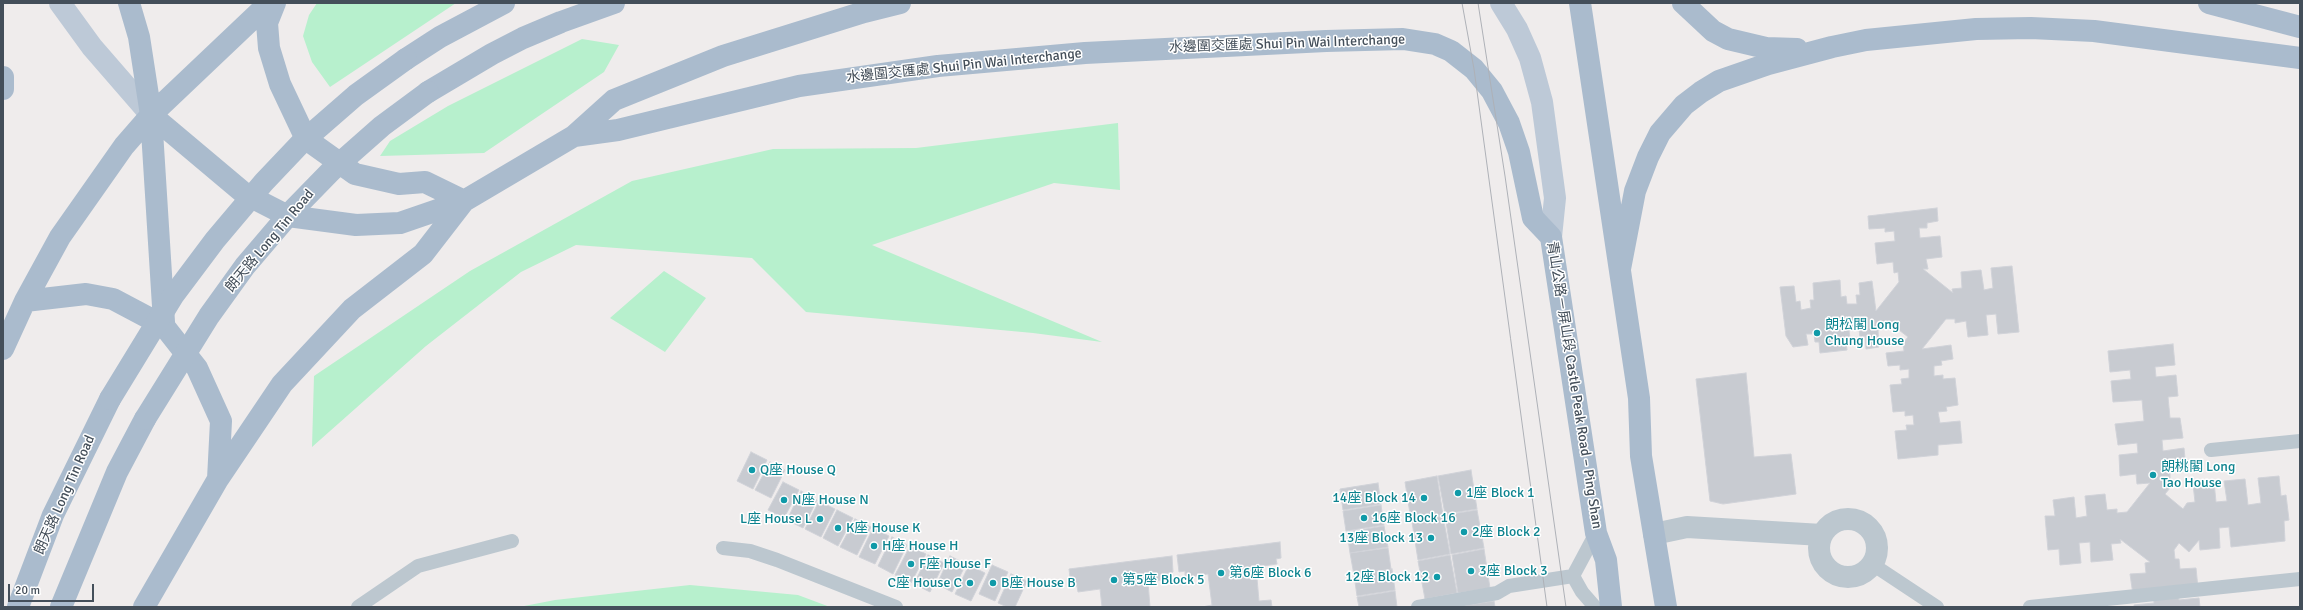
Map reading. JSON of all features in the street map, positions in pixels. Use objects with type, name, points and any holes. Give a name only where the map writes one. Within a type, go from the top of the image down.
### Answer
[{"type":"main road","name":"水邊圍交匯處 Shui Pin Wai Interchange","points":[[60,3],[92,47],[151,115],[245,194],[288,216],[356,225],[400,223],[464,201],[574,136],[618,130],[799,86],[938,66],[1085,53],[1326,41],[1418,41],[1435,44],[1452,51],[1474,69],[1492,91],[1520,152],[1533,218],[1551,237]]},
{"type":"main road","points":[[129,3],[139,37],[151,115],[164,326]]},
{"type":"main road","points":[[3,350],[25,302],[60,236],[124,146],[151,115],[269,3]]},
{"type":"main road","points":[[144,607],[218,480],[282,384],[352,309],[423,254],[464,201],[425,182],[399,184],[355,174],[306,139],[280,84],[269,48],[267,24],[275,3]]},
{"type":"main road","name":"朗天路 Long Tin Road","points":[[18,607],[53,515],[110,399],[173,296],[215,240],[264,182],[302,142],[356,95],[406,59],[440,37],[504,3]]},
{"type":"main road","name":"朗天路 Long Tin Road","points":[[61,607],[117,472],[145,419],[209,316],[245,266],[291,212],[331,171],[382,126],[428,92],[523,38],[561,22],[614,3]]},
{"type":"main road","points":[[574,136],[614,100],[621,97],[723,56],[864,12],[900,3]]},
{"type":"main road","name":"青山公路－屏山段 Castle Peak Road – Ping Shan","points":[[1501,3],[1517,29],[1530,58],[1542,102],[1555,198],[1551,237],[1596,532],[1606,560],[1611,607]]},
{"type":"main road","points":[[1580,3],[1639,398],[1642,456],[1666,607]]},
{"type":"main road","points":[[1683,3],[1713,31],[1728,39],[1747,45],[1790,49],[1832,47],[1918,34],[1976,29],[2031,28],[2094,31],[2300,58]]},
{"type":"main road","points":[[2209,3],[2300,27]]},
{"type":"main road","points":[[1620,269],[1635,191],[1660,133],[1684,105],[1713,85],[1740,73],[1832,47]]},
{"type":"main road","points":[[3,77],[3,89]]},
{"type":"main road","points":[[25,302],[86,294],[113,298],[164,326],[197,368],[221,421],[218,480]]},
{"type":"street","points":[[1850,519],[1861,522],[1870,529],[1876,539],[1878,550],[1872,564],[1868,570],[1858,576],[1847,578],[1835,575],[1827,568],[1820,558],[1819,546],[1822,536],[1829,526],[1839,520],[1850,519]]},
{"type":"street","points":[[1654,534],[1687,527],[1822,536]]},
{"type":"lane","points":[[2211,450],[2300,441]]},
{"type":"lane","points":[[1573,576],[1596,532]]},
{"type":"lane","points":[[358,607],[418,566],[512,541]]},
{"type":"lane","points":[[723,548],[750,551],[777,560],[851,591],[896,607]]},
{"type":"lane","points":[[1872,564],[1937,607]]},
{"type":"lane","points":[[1418,607],[1497,593],[1509,586],[1573,576]]},
{"type":"lane","points":[[1573,576],[1582,592],[1595,607]]},
{"type":"lane","points":[[2030,607],[2300,579]]},
{"type":"green space","points":[[317,3],[456,3],[330,87],[312,62],[303,36],[309,15]]},
{"type":"green space","points":[[582,39],[619,45],[604,72],[484,153],[380,156],[390,141],[448,106]]},
{"type":"green space","points":[[1118,123],[1120,190],[1054,183],[872,245],[1102,342],[1033,333],[806,312],[752,258],[576,245],[521,272],[426,346],[312,447],[314,376],[470,271],[632,181],[773,149],[916,148]]},
{"type":"green space","points":[[664,271],[706,298],[665,352],[610,318]]},
{"type":"green space","points":[[690,585],[798,595],[830,607],[519,607],[555,600]]},
{"type":"building","name":"朗松閣 Long Chung House","points":[[1937,208],[1938,221],[1927,223],[1927,228],[1919,228],[1920,238],[1940,236],[1942,257],[1926,259],[1928,269],[1923,269],[1953,293],[1952,289],[1962,288],[1961,272],[1981,270],[1984,290],[1993,288],[1991,268],[2012,266],[2019,332],[1998,334],[1996,314],[1986,315],[1988,335],[1968,337],[1966,321],[1955,323],[1955,319],[1946,319],[1922,349],[1951,345],[1953,359],[1941,361],[1942,365],[1934,366],[1934,376],[1943,375],[1943,379],[1955,378],[1958,405],[1946,407],[1947,411],[1938,412],[1940,423],[1960,421],[1962,443],[1938,445],[1938,455],[1898,459],[1895,431],[1907,430],[1906,425],[1914,425],[1913,415],[1905,416],[1905,411],[1893,412],[1890,385],[1902,384],[1901,379],[1909,378],[1909,369],[1900,370],[1900,365],[1888,366],[1886,353],[1904,351],[1903,343],[1908,337],[1890,323],[1885,329],[1878,330],[1879,347],[1866,349],[1865,336],[1860,337],[1859,329],[1849,330],[1850,338],[1846,339],[1847,350],[1820,353],[1819,342],[1815,342],[1814,334],[1806,334],[1808,345],[1793,347],[1786,336],[1780,287],[1794,286],[1796,302],[1800,301],[1801,310],[1811,308],[1810,300],[1814,300],[1813,283],[1840,280],[1841,297],[1846,296],[1847,304],[1857,304],[1856,295],[1860,295],[1859,283],[1872,281],[1876,311],[1899,282],[1898,272],[1894,273],[1893,262],[1877,264],[1875,243],[1895,241],[1894,231],[1885,232],[1885,228],[1869,229],[1868,216]]},
{"type":"building","name":"朗桃閣 Long Tao House","points":[[2173,344],[2175,365],[2155,367],[2156,377],[2176,375],[2178,396],[2168,397],[2170,418],[2180,418],[2183,438],[2162,440],[2163,451],[2184,448],[2186,469],[2170,471],[2170,488],[2165,494],[2183,509],[2187,503],[2195,502],[2193,484],[2214,482],[2216,502],[2227,501],[2224,481],[2245,479],[2248,505],[2261,503],[2258,478],[2279,476],[2281,496],[2286,495],[2289,520],[2284,521],[2285,541],[2231,547],[2229,527],[2219,528],[2220,548],[2200,550],[2199,540],[2189,552],[2179,543],[2174,550],[2175,559],[2179,559],[2180,569],[2196,568],[2198,588],[2178,591],[2179,600],[2199,598],[2200,607],[2134,607],[2134,605],[2154,603],[2153,593],[2133,595],[2130,574],[2146,573],[2145,563],[2150,562],[2120,539],[2121,543],[2111,544],[2113,560],[2091,562],[2090,542],[2079,543],[2081,563],[2060,565],[2059,549],[2048,550],[2045,516],[2055,516],[2053,500],[2074,497],[2076,518],[2087,516],[2085,496],[2105,494],[2107,510],[2117,509],[2117,513],[2127,512],[2150,483],[2137,484],[2136,474],[2120,476],[2119,455],[2138,453],[2137,443],[2118,445],[2115,424],[2144,421],[2142,400],[2113,402],[2111,381],[2131,379],[2130,370],[2110,372],[2108,351]]},
{"type":"building","points":[[1746,373],[1754,457],[1791,454],[1796,494],[1723,504],[1710,501],[1696,379]]},
{"type":"building","name":"Q座 House Q","points":[[751,452],[767,460],[753,489],[737,481]]},
{"type":"building","points":[[770,462],[785,470],[771,498],[755,490]]},
{"type":"building","name":"1座 Block 1","points":[[1471,470],[1477,509],[1445,514],[1438,476]]},
{"type":"building","name":"14座 Block 14","points":[[1437,476],[1443,515],[1411,520],[1405,482]]},
{"type":"building","name":"N座 House N","points":[[783,482],[799,490],[784,518],[768,510]]},
{"type":"building","points":[[1378,483],[1381,504],[1343,510],[1340,489]]},
{"type":"building","points":[[801,491],[817,500],[803,528],[787,520]]},
{"type":"building","name":"L座 House L","points":[[819,501],[835,509],[821,537],[805,529]]},
{"type":"building","name":"16座 Block 16","points":[[1381,505],[1384,525],[1346,531],[1343,511]]},
{"type":"building","name":"K座 House K","points":[[837,510],[853,518],[838,546],[823,538]]},
{"type":"building","name":"2座 Block 2","points":[[1477,510],[1484,548],[1451,554],[1445,515]]},
{"type":"building","name":"13座 Block 13","points":[[1443,516],[1450,554],[1418,560],[1412,522]]},
{"type":"building","points":[[855,519],[871,527],[857,555],[840,547]]},
{"type":"building","points":[[1384,526],[1388,547],[1350,553],[1347,532]]},
{"type":"building","name":"H座 House H","points":[[873,528],[889,536],[875,564],[859,557]]},
{"type":"building","points":[[892,537],[907,545],[893,574],[878,566]]},
{"type":"building","name":"第6座 Block 6","points":[[1280,542],[1281,558],[1276,559],[1277,564],[1256,567],[1259,601],[1271,600],[1272,607],[1202,607],[1212,605],[1208,574],[1185,578],[1185,571],[1179,572],[1177,555]]},
{"type":"building","name":"F座 House F","points":[[910,546],[926,554],[911,583],[895,575]]},
{"type":"building","points":[[1388,548],[1391,569],[1354,575],[1350,553]]},
{"type":"building","name":"3座 Block 3","points":[[1484,549],[1490,588],[1458,593],[1452,555]]},
{"type":"building","points":[[928,555],[944,563],[930,592],[914,584]]},
{"type":"building","name":"12座 Block 12","points":[[1450,555],[1457,593],[1425,599],[1418,561]]},
{"type":"building","points":[[950,556],[966,564],[952,592],[937,584]]},
{"type":"building","name":"第5座 Block 5","points":[[1172,556],[1173,572],[1168,573],[1169,579],[1148,582],[1150,607],[1102,607],[1100,589],[1078,592],[1077,586],[1071,586],[1069,569]]},
{"type":"building","name":"C座 House C","points":[[969,565],[985,573],[971,601],[955,594]]},
{"type":"building","name":"B座 House B","points":[[992,565],[1008,572],[995,601],[979,594]]},
{"type":"building","points":[[1392,569],[1395,590],[1357,596],[1354,575]]},
{"type":"building","points":[[1011,574],[1027,581],[1015,607],[1007,607],[998,603]]},
{"type":"building","points":[[1395,591],[1397,607],[1359,607],[1357,597]]},
{"type":"building","points":[[1494,601],[1495,607],[1461,607],[1461,606]]},
{"type":"tram line","points":[[1462,3],[1474,69],[1547,607]]},
{"type":"tram line","points":[[1478,3],[1505,176],[1566,607]]},
{"type":"place","name":"朗松閣 Long Chung House","points":[[1817,333]]},
{"type":"place","name":"Q座 House Q","points":[[752,470]]},
{"type":"place","name":"朗桃閣 Long Tao House","points":[[2153,475]]},
{"type":"place","name":"1座 Block 1","points":[[1458,493]]},
{"type":"place","name":"14座 Block 14","points":[[1424,498]]},
{"type":"place","name":"N座 House N","points":[[784,500]]},
{"type":"place","name":"16座 Block 16","points":[[1364,518]]},
{"type":"place","name":"L座 House L","points":[[820,519]]},
{"type":"place","name":"K座 House K","points":[[838,528]]},
{"type":"place","name":"2座 Block 2","points":[[1464,532]]},
{"type":"place","name":"13座 Block 13","points":[[1431,538]]},
{"type":"place","name":"H座 House H","points":[[874,546]]},
{"type":"place","name":"F座 House F","points":[[911,564]]},
{"type":"place","name":"3座 Block 3","points":[[1471,571]]},
{"type":"place","name":"第6座 Block 6","points":[[1221,573]]},
{"type":"place","name":"12座 Block 12","points":[[1437,577]]},
{"type":"place","name":"第5座 Block 5","points":[[1114,580]]},
{"type":"place","name":"C座 House C","points":[[970,583]]},
{"type":"place","name":"B座 House B","points":[[993,583]]}]
